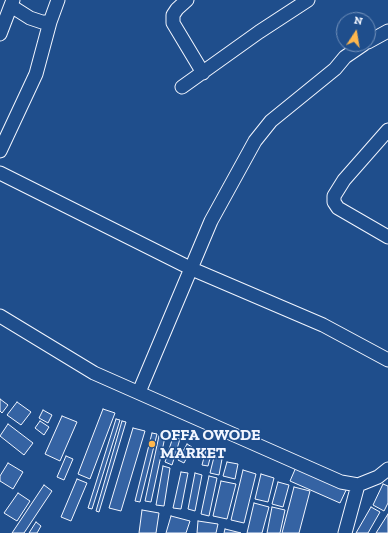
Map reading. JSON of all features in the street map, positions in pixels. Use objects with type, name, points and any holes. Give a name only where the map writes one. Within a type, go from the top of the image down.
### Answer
[{"type":"street","points":[[0,151],[36,74],[50,22],[58,0]]},
{"type":"street","points":[[187,0],[173,15],[172,23],[203,73]]},
{"type":"street","points":[[182,88],[259,32],[308,0]]},
{"type":"street","points":[[0,34],[8,8],[42,22],[50,22]]},
{"type":"street","points":[[376,38],[388,31]]},
{"type":"street","points":[[139,392],[211,221],[255,141],[271,121],[335,69],[345,56],[351,52]]},
{"type":"street","points":[[388,130],[344,180],[334,196],[334,202],[338,208],[388,237]]},
{"type":"street","points":[[0,173],[192,269],[322,325],[387,358]]},
{"type":"street","points":[[0,316],[94,373],[341,482],[358,485],[378,477],[388,469]]},
{"type":"street","points":[[345,533],[358,485]]},
{"type":"building","points":[[0,399],[8,405],[2,413],[0,411]]},
{"type":"building","points":[[17,402],[31,412],[21,425],[7,415]]},
{"type":"building","points":[[103,409],[115,413],[90,479],[78,474]]},
{"type":"building","points":[[43,410],[52,415],[48,423],[39,418]]},
{"type":"building","points":[[62,416],[77,422],[60,461],[45,454]]},
{"type":"building","points":[[116,419],[120,420],[92,509],[88,508]]},
{"type":"building","points":[[40,421],[49,427],[44,435],[35,428]]},
{"type":"building","points":[[122,421],[126,422],[99,512],[96,511]]},
{"type":"building","points":[[8,424],[33,443],[24,455],[0,436]]},
{"type":"building","points":[[133,428],[145,431],[121,511],[109,508]]},
{"type":"building","points":[[152,433],[157,434],[140,502],[135,501]]},
{"type":"building","points":[[159,436],[165,437],[151,502],[145,501]]},
{"type":"building","points":[[173,437],[180,439],[172,465],[165,462]]},
{"type":"building","points":[[187,444],[192,447],[184,463],[178,460]]},
{"type":"building","points":[[206,450],[212,451],[208,466],[202,465]]},
{"type":"building","points":[[66,456],[73,459],[64,480],[57,477]]},
{"type":"building","points":[[214,457],[222,459],[219,475],[210,473]]},
{"type":"building","points":[[227,462],[238,464],[235,479],[223,476]]},
{"type":"building","points":[[8,463],[23,472],[13,489],[0,481],[0,476]]},
{"type":"building","points":[[297,465],[348,486],[340,503],[290,481]]},
{"type":"building","points":[[163,466],[170,468],[164,506],[156,505]]},
{"type":"building","points":[[243,470],[256,474],[244,523],[231,520]]},
{"type":"building","points":[[181,472],[188,473],[181,509],[173,508]]},
{"type":"building","points":[[195,473],[202,475],[195,511],[188,509]]},
{"type":"building","points":[[261,474],[274,478],[268,502],[255,499]]},
{"type":"building","points":[[209,476],[217,478],[209,516],[201,514]]},
{"type":"building","points":[[77,479],[87,483],[71,521],[61,517]]},
{"type":"building","points":[[221,481],[236,484],[227,519],[213,516]]},
{"type":"building","points":[[278,482],[289,485],[283,507],[272,504]]},
{"type":"building","points":[[383,484],[388,486],[388,503],[384,511],[373,505]]},
{"type":"building","points":[[44,485],[52,491],[24,533],[12,533]]},
{"type":"building","points":[[294,487],[310,491],[299,533],[282,533]]},
{"type":"building","points":[[18,493],[30,501],[17,521],[4,513]]},
{"type":"building","points":[[254,503],[269,507],[262,533],[247,533]]},
{"type":"building","points":[[272,507],[285,510],[280,533],[267,533]]},
{"type":"building","points":[[371,507],[380,512],[368,533],[356,533]]},
{"type":"building","points":[[142,510],[159,513],[156,533],[139,533]]},
{"type":"building","points":[[388,514],[388,533],[376,533]]},
{"type":"building","points":[[171,516],[190,521],[186,533],[166,533]]},
{"type":"building","points":[[198,521],[218,524],[216,533],[197,533]]},
{"type":"building","points":[[36,522],[41,526],[37,533],[29,533]]},
{"type":"building","points":[[225,529],[241,533],[224,533]]},
{"type":"place","name":"OFFA OWODE MARKET","points":[[152,444]]}]
